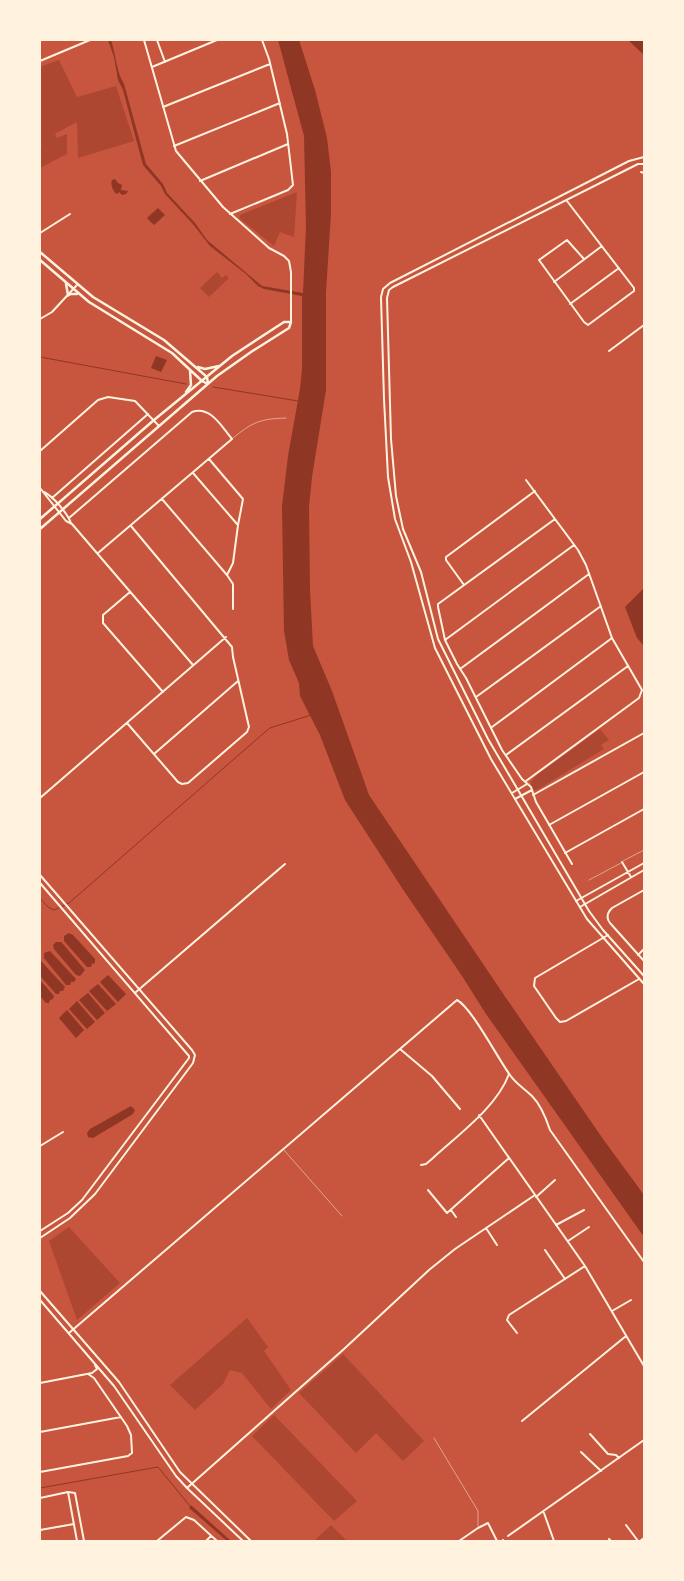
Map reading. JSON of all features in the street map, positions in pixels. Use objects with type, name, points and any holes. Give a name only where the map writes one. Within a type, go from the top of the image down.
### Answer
[{"type":"main road","points":[[40,252],[92,297],[164,340],[207,377],[208,384]]},
{"type":"main road","points":[[40,260],[79,294],[161,345],[202,381],[208,384]]},
{"type":"main road","points":[[66,283],[68,295],[79,294]]},
{"type":"main road","points":[[40,519],[154,420],[220,366],[247,345],[284,322],[290,322],[289,328],[236,362],[208,384],[40,529]]},
{"type":"main road","points":[[194,365],[205,369],[220,366]]},
{"type":"main road","points":[[184,395],[191,385],[189,368]]},
{"type":"street","points":[[40,61],[90,40]]},
{"type":"street","points":[[144,40],[174,146],[200,180],[230,214],[269,248],[287,258],[290,263],[290,322]]},
{"type":"street","points":[[158,40],[165,62]]},
{"type":"street","points":[[202,40],[204,46]]},
{"type":"street","points":[[152,67],[217,40]]},
{"type":"street","points":[[230,214],[288,190],[293,182],[280,103],[262,40]]},
{"type":"street","points":[[163,107],[270,63]]},
{"type":"street","points":[[174,146],[280,103]]},
{"type":"street","points":[[200,180],[288,144]]},
{"type":"street","points":[[644,157],[629,161],[390,283],[384,288],[382,293],[381,312],[388,477],[395,519],[411,562],[435,648],[491,759],[587,920],[644,984]]},
{"type":"street","points":[[644,164],[638,164],[392,287],[386,298],[391,439],[399,514],[421,572],[441,648],[488,739],[582,898],[608,935],[644,976]]},
{"type":"street","points":[[563,194],[633,285],[634,291],[588,325],[570,304],[539,259],[567,240],[584,259]]},
{"type":"street","points":[[40,233],[70,214]]},
{"type":"street","points":[[554,282],[602,245]]},
{"type":"street","points":[[570,304],[619,268]]},
{"type":"street","points":[[40,319],[52,312],[77,285]]},
{"type":"street","points":[[384,288],[389,291]]},
{"type":"street","points":[[609,351],[644,325]]},
{"type":"street","points":[[40,451],[101,398],[108,397],[135,401],[159,426]]},
{"type":"street","points":[[69,518],[192,412],[201,410],[209,413],[232,439],[98,553]]},
{"type":"street","points":[[52,498],[148,414]]},
{"type":"street","points":[[209,459],[243,499],[233,563],[227,575]]},
{"type":"street","points":[[193,473],[238,525]]},
{"type":"street","points":[[512,793],[522,788],[527,782],[639,698],[642,690],[612,638],[586,565],[574,545],[526,480]]},
{"type":"street","points":[[40,488],[69,518],[72,524],[194,666]]},
{"type":"street","points":[[464,585],[446,560],[446,557],[535,491]]},
{"type":"street","points":[[44,492],[52,498],[56,505]]},
{"type":"street","points":[[162,499],[233,584],[233,609]]},
{"type":"street","points":[[61,511],[66,521],[72,524]]},
{"type":"street","points":[[554,519],[438,604],[445,640],[506,756],[530,786],[549,825],[572,864]]},
{"type":"street","points":[[127,723],[178,782],[182,784],[188,783],[247,732],[249,727],[232,647],[130,526]]},
{"type":"street","points":[[445,640],[574,545]]},
{"type":"street","points":[[460,669],[590,574]]},
{"type":"street","points":[[131,591],[103,615],[103,623],[163,692]]},
{"type":"street","points":[[476,697],[601,606]]},
{"type":"street","points":[[40,798],[226,638]]},
{"type":"street","points":[[491,727],[612,638]]},
{"type":"street","points":[[506,756],[628,666]]},
{"type":"street","points":[[154,754],[238,681]]},
{"type":"street","points":[[533,795],[644,733]]},
{"type":"street","points":[[549,825],[644,772]]},
{"type":"street","points":[[522,788],[525,793]]},
{"type":"street","points":[[515,799],[532,790]]},
{"type":"street","points":[[565,853],[644,809]]},
{"type":"street","points":[[622,862],[631,878]]},
{"type":"street","points":[[576,901],[644,863]]},
{"type":"street","points":[[136,992],[285,864]]},
{"type":"street","points":[[580,907],[644,870]]},
{"type":"street","points":[[40,875],[195,1055],[194,1060],[100,1187],[70,1218],[40,1238]]},
{"type":"street","points":[[40,883],[188,1053],[189,1058],[82,1200],[68,1213],[40,1232]]},
{"type":"street","points":[[644,890],[612,908],[608,912],[607,918],[644,961]]},
{"type":"street","points":[[608,935],[535,978],[534,986],[556,1018],[560,1022],[566,1021],[639,979]]},
{"type":"street","points":[[638,955],[644,949]]},
{"type":"street","points":[[69,1333],[457,1000],[473,1018],[509,1074],[533,1098],[550,1130],[644,1262]]},
{"type":"street","points":[[400,1049],[432,1076],[460,1109]]},
{"type":"street","points":[[421,1165],[426,1164],[433,1158],[493,1102],[509,1074]]},
{"type":"street","points":[[479,1116],[585,1266],[644,1366]]},
{"type":"street","points":[[40,1146],[63,1132]]},
{"type":"street","points":[[428,1190],[447,1212],[509,1158]]},
{"type":"street","points":[[187,1488],[454,1249],[536,1196],[555,1180]]},
{"type":"street","points":[[95,1184],[100,1187]]},
{"type":"street","points":[[451,1210],[456,1217]]},
{"type":"street","points":[[556,1225],[584,1210]]},
{"type":"street","points":[[486,1228],[497,1245]]},
{"type":"street","points":[[568,1242],[589,1228]]},
{"type":"street","points":[[545,1250],[565,1279]]},
{"type":"street","points":[[517,1333],[507,1320],[508,1315],[585,1266]]},
{"type":"street","points":[[40,1291],[119,1382],[173,1462],[191,1484],[251,1541]]},
{"type":"street","points":[[40,1300],[114,1386],[172,1471],[187,1488],[243,1541]]},
{"type":"street","points":[[612,1311],[631,1300]]},
{"type":"street","points":[[522,1422],[626,1336]]},
{"type":"street","points":[[40,1383],[95,1372],[97,1367],[94,1363]]},
{"type":"street","points":[[40,1472],[128,1456],[132,1450],[130,1434],[121,1417],[94,1378],[88,1374]]},
{"type":"street","points":[[40,1432],[121,1417]]},
{"type":"street","points":[[590,1434],[608,1454],[616,1455],[619,1458]]},
{"type":"street","points":[[508,1536],[644,1440]]},
{"type":"street","points":[[582,1452],[601,1470]]},
{"type":"street","points":[[68,1492],[77,1541]]},
{"type":"street","points":[[40,1498],[73,1492],[76,1495],[84,1541]]},
{"type":"street","points":[[543,1512],[554,1541]]},
{"type":"street","points":[[156,1541],[189,1517],[217,1541]]},
{"type":"street","points":[[40,1530],[74,1524]]},
{"type":"street","points":[[459,1541],[478,1528],[488,1524],[497,1541]]},
{"type":"street","points":[[626,1525],[639,1541],[644,1538]]},
{"type":"street","points":[[206,1541],[211,1536]]},
{"type":"lane","points":[[232,439],[256,422],[264,419],[286,418]]},
{"type":"lane","points":[[589,880],[644,850]]},
{"type":"lane","points":[[283,1149],[342,1216]]},
{"type":"lane","points":[[434,1438],[478,1510],[478,1528]]},
{"type":"shaded area","points":[[108,40],[111,40],[146,164],[163,184],[167,193],[195,223],[207,240],[262,286],[303,293],[306,227],[304,136],[278,40],[299,40],[315,90],[327,138],[331,172],[331,213],[326,292],[326,390],[309,507],[313,646],[332,691],[369,795],[603,1139],[644,1195],[644,1237],[486,1014],[345,800],[320,735],[300,696],[299,683],[289,660],[284,631],[282,506],[302,369],[302,296],[264,289],[258,286],[246,274],[210,246],[165,194],[161,186],[143,165]]},
{"type":"shaded area","points":[[628,40],[644,40],[644,55]]},
{"type":"shaded area","points":[[59,60],[77,97],[116,86],[134,141],[78,158],[77,122],[47,138],[55,134],[57,138],[67,134],[67,154],[40,168],[40,146],[42,145],[40,141],[40,67]]},
{"type":"shaded area","points":[[115,179],[122,185],[121,190],[128,191],[126,194],[122,195],[119,192],[117,194],[114,191],[111,181]]},
{"type":"shaded area","points":[[297,192],[294,237],[280,232],[274,246],[239,218],[240,215]]},
{"type":"shaded area","points":[[158,208],[165,215],[154,225],[147,218]]},
{"type":"shaded area","points":[[217,272],[222,278],[226,275],[229,278],[209,297],[200,288]]},
{"type":"shaded area","points":[[156,356],[167,360],[161,372],[151,368]]},
{"type":"shaded area","points":[[644,588],[644,646],[637,638],[625,607]]},
{"type":"shaded area","points":[[600,729],[609,740],[601,745],[604,749],[537,790],[531,787],[531,781],[537,775]]},
{"type":"shaded area","points":[[69,933],[95,959],[95,963],[91,967],[87,967],[64,941],[64,936]]},
{"type":"shaded area","points":[[56,942],[61,942],[85,970],[80,976],[76,975],[54,949],[53,945]]},
{"type":"shaded area","points":[[50,951],[76,979],[70,985],[66,985],[44,958],[44,953]]},
{"type":"shaded area","points":[[40,960],[65,987],[59,994],[56,994],[40,976]]},
{"type":"shaded area","points":[[108,975],[126,994],[118,1002],[100,982]]},
{"type":"shaded area","points":[[40,980],[54,996],[49,1003],[46,1003],[40,996]]},
{"type":"shaded area","points":[[98,984],[116,1004],[107,1011],[89,991]]},
{"type":"shaded area","points":[[88,993],[105,1013],[97,1020],[79,1000]]},
{"type":"shaded area","points":[[77,1001],[95,1022],[87,1029],[69,1009]]},
{"type":"shaded area","points":[[67,1010],[84,1030],[76,1038],[59,1018]]},
{"type":"shaded area","points":[[131,1106],[135,1110],[133,1114],[93,1138],[88,1137],[87,1133],[90,1129]]},
{"type":"shaded area","points":[[69,1227],[120,1283],[77,1320],[49,1241]]},
{"type":"shaded area","points":[[247,1318],[268,1347],[264,1351],[291,1390],[271,1409],[242,1373],[230,1370],[223,1384],[195,1410],[170,1385]]},
{"type":"shaded area","points":[[343,1354],[424,1441],[403,1461],[376,1433],[356,1453],[299,1393]]},
{"type":"shaded area","points":[[274,1415],[357,1501],[334,1521],[252,1436]]},
{"type":"shaded area","points":[[191,1505],[231,1541],[227,1541],[189,1508]]},
{"type":"shaded area","points":[[331,1525],[347,1541],[314,1541]]},
{"type":"waterway","points":[[40,357],[186,384]]},
{"type":"waterway","points":[[213,387],[298,401]]},
{"type":"waterway","points":[[40,898],[48,907],[54,910],[69,903],[270,728],[311,715]]},
{"type":"waterway","points":[[40,1488],[158,1467],[190,1506]]}]
